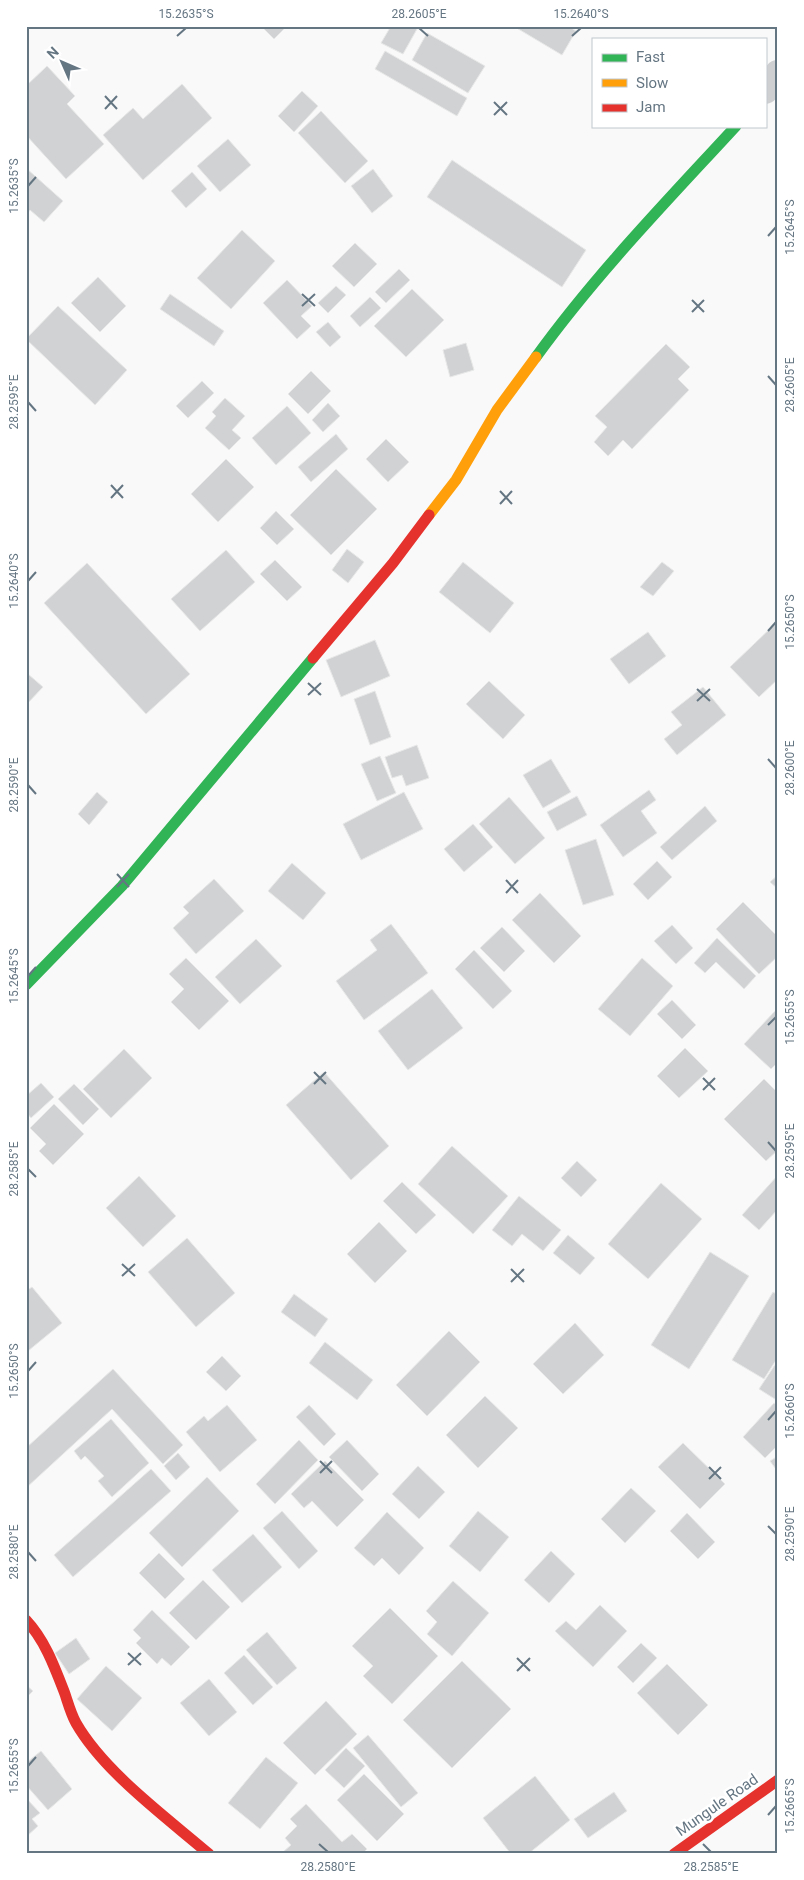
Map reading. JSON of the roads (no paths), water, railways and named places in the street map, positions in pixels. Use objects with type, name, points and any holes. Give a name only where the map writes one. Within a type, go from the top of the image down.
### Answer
[{"type":"street","points":[[766,89],[778,74]]},
{"type":"street","points":[[26,985],[122,886],[394,563],[456,480],[497,410],[562,321],[644,225],[734,128]]},
{"type":"street","points":[[26,1620],[38,1633],[59,1678],[75,1722],[102,1759],[150,1804],[209,1854]]},
{"type":"street","name":"Mungule Road","points":[[674,1854],[778,1780]]}]
